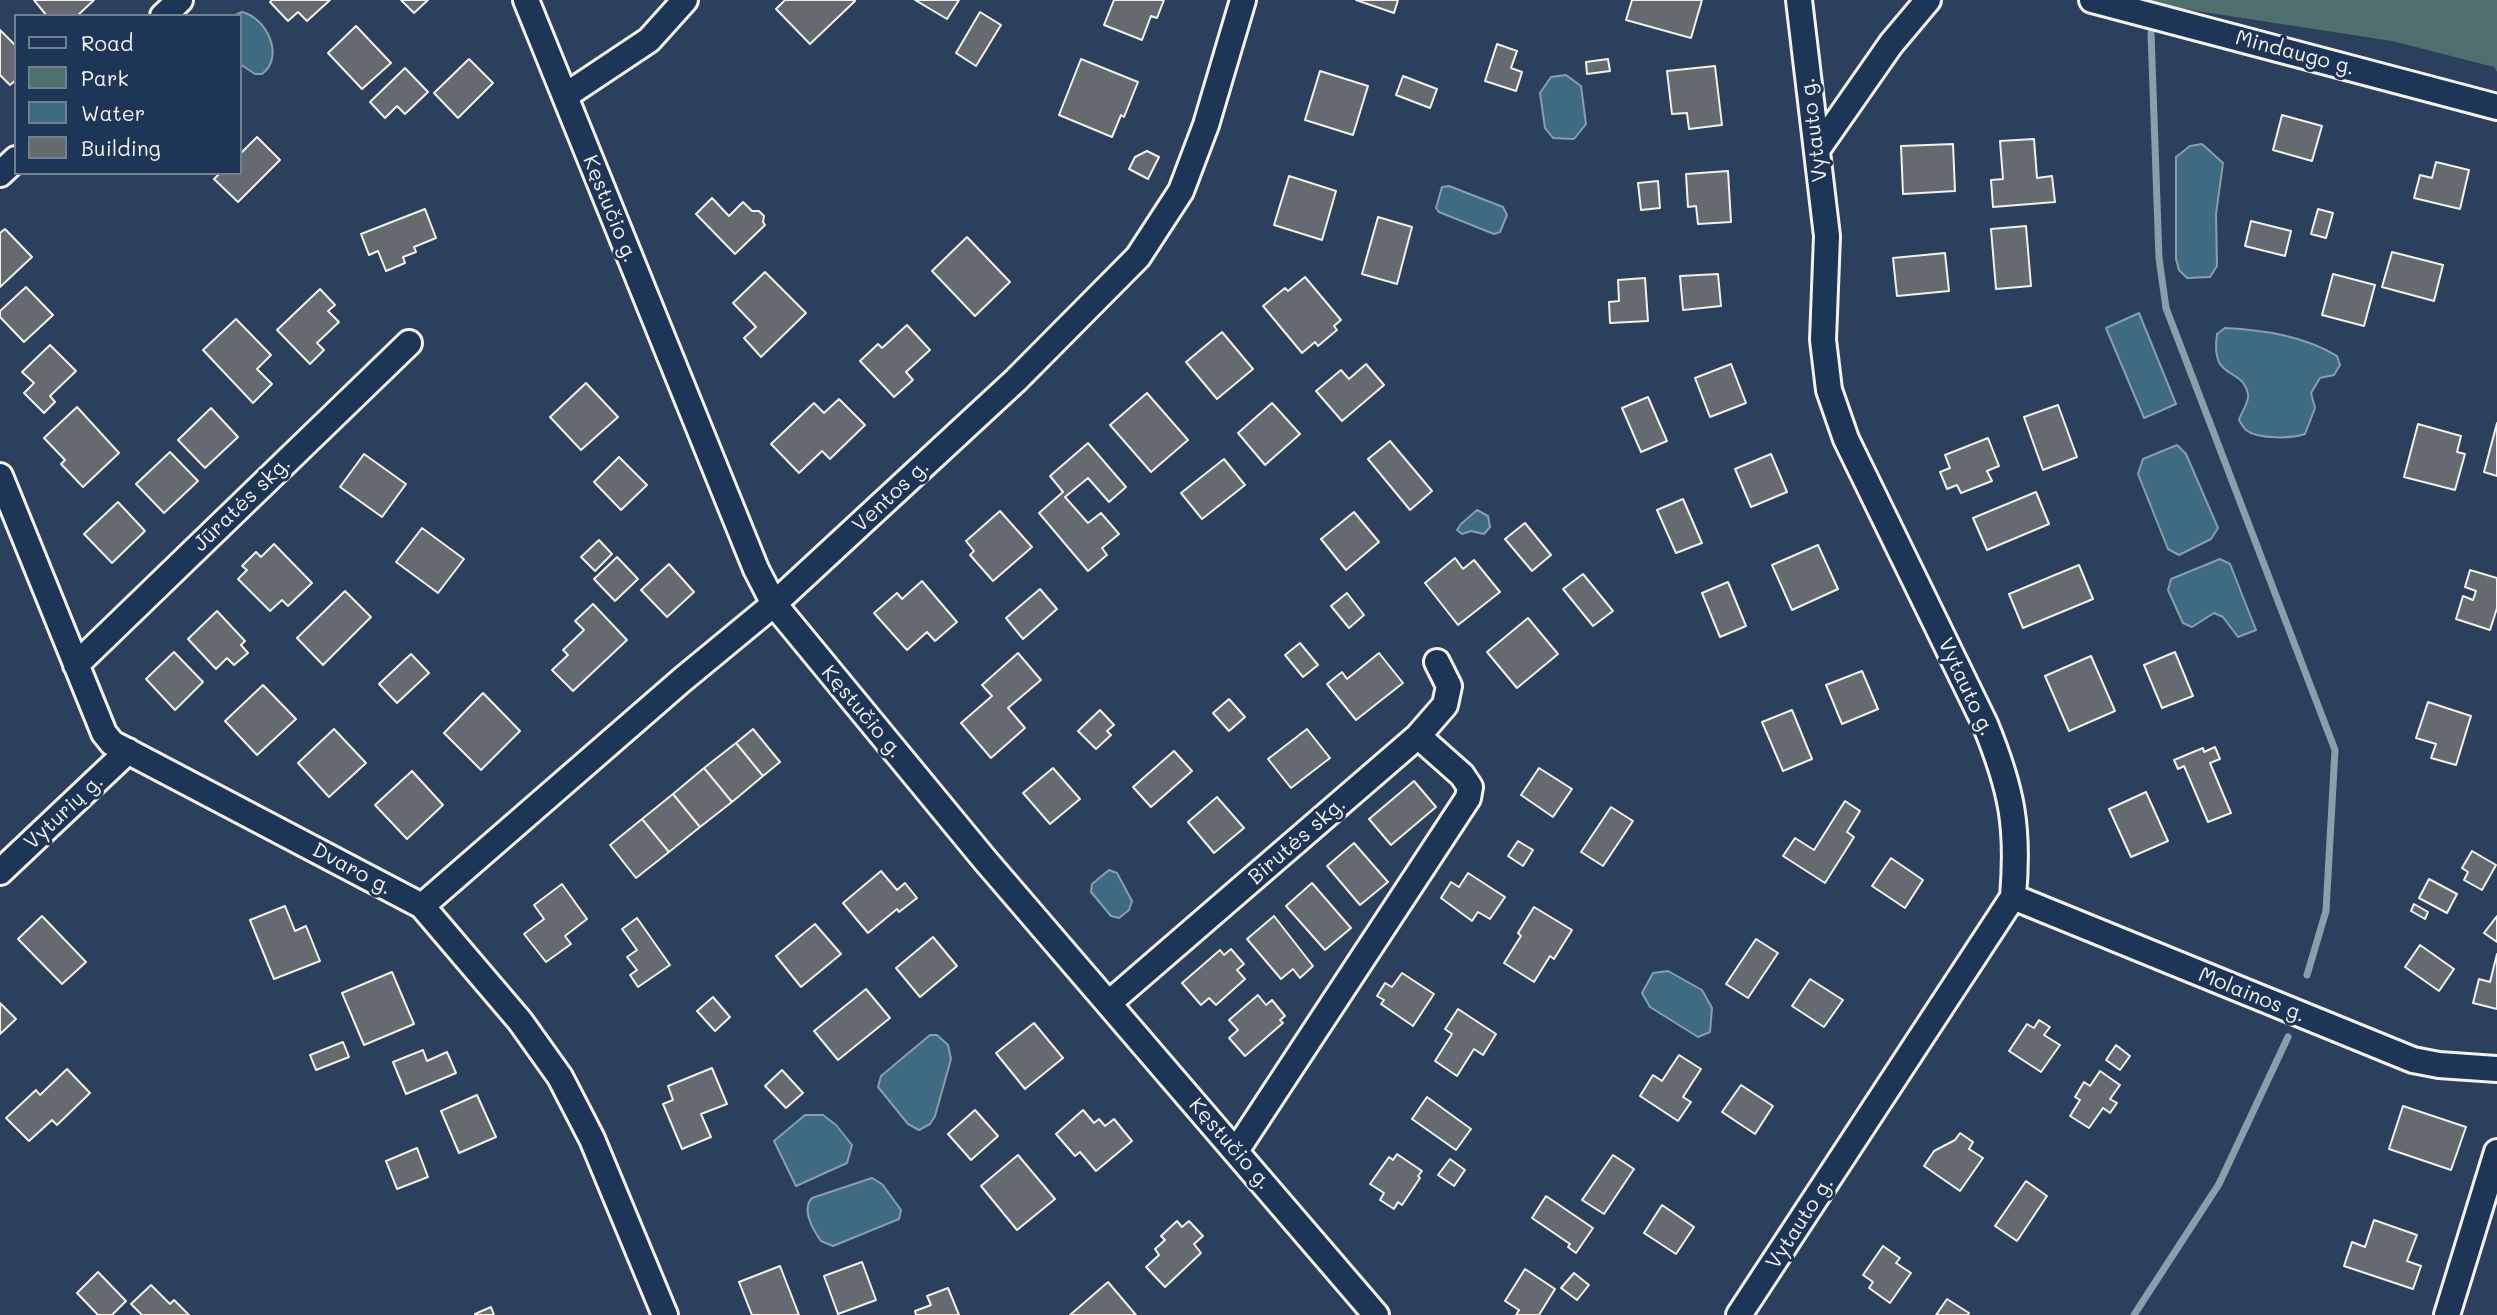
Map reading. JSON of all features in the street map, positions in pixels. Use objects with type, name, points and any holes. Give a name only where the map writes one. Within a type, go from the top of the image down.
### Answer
[{"type":"street","points":[[165,14],[180,0]]},
{"type":"street","name":"Kęstučio g.","points":[[526,0],[756,569],[774,604],[968,839],[1376,1315]]},
{"type":"street","points":[[565,96],[649,40],[685,0]]},
{"type":"street","name":"Ventos g.","points":[[422,906],[682,680],[774,604],[1016,380],[1138,257],[1181,191],[1206,125],[1242,0]]},
{"type":"street","name":"Vytauto g.","points":[[1739,1315],[2013,897],[2017,854],[2014,819],[2002,766],[1985,724],[1846,439],[1829,390],[1823,340],[1827,236],[1798,0]]},
{"type":"street","points":[[1817,150],[1891,44],[1928,0]]},
{"type":"street","name":"Mindaugo g.","points":[[2092,0],[2497,107]]},
{"type":"street","points":[[0,174],[14,161]]},
{"type":"street","name":"Jūratės skg.","points":[[76,665],[408,342]]},
{"type":"street","name":"Dvaro g.","points":[[0,476],[104,733],[112,743],[422,906],[520,1021],[560,1077],[592,1139],[665,1315]]},
{"type":"street","name":"Birutės skg.","points":[[1109,1003],[1418,736],[1445,705],[1449,686],[1437,662]]},
{"type":"street","points":[[1236,1151],[1468,798],[1470,787],[1462,775],[1418,736]]},
{"type":"street","name":"Vyturių g.","points":[[0,872],[128,751]]},
{"type":"street","name":"Molainos g.","points":[[2013,897],[2413,1060],[2439,1065],[2497,1069]]},
{"type":"street","points":[[2447,1315],[2497,1152]]},
{"type":"green space","points":[[2145,0],[2497,0],[2497,72],[2494,67],[2392,41],[2171,7]]},
{"type":"water","points":[[242,12],[259,22],[270,39],[272,58],[269,67],[262,74],[255,74],[242,65],[242,14],[238,14]]},
{"type":"water","points":[[1566,75],[1581,86],[1586,124],[1574,139],[1553,138],[1545,128],[1540,93],[1551,77]]},
{"type":"water","points":[[2202,144],[2223,163],[2216,214],[2217,266],[2210,277],[2187,278],[2179,270],[2176,259],[2176,157],[2190,146]]},
{"type":"water","points":[[1449,186],[1503,207],[1507,215],[1500,232],[1494,234],[1439,212],[1436,208],[1442,187]]},
{"type":"water","points":[[2139,313],[2176,404],[2144,418],[2106,328]]},
{"type":"water","points":[[2225,328],[2283,335],[2311,343],[2337,356],[2340,365],[2334,375],[2320,378],[2311,393],[2315,408],[2305,434],[2266,437],[2244,428],[2239,420],[2247,404],[2245,385],[2222,367],[2218,360],[2217,334]]},
{"type":"water","points":[[2177,445],[2186,454],[2218,528],[2211,539],[2179,555],[2168,549],[2138,474],[2143,459]]},
{"type":"water","points":[[1477,510],[1488,516],[1490,527],[1484,534],[1471,531],[1462,534],[1457,530]]},
{"type":"water","points":[[2220,559],[2230,564],[2256,630],[2238,637],[2223,617],[2214,613],[2192,627],[2183,623],[2168,590],[2171,579]]},
{"type":"water","points":[[1109,870],[1117,873],[1132,901],[1129,910],[1119,918],[1111,916],[1091,892],[1092,884]]},
{"type":"water","points":[[1668,971],[1702,990],[1712,1008],[1710,1032],[1698,1037],[1650,1007],[1642,993],[1653,973]]},
{"type":"water","points":[[930,1035],[937,1035],[948,1045],[951,1059],[935,1116],[930,1124],[919,1130],[908,1124],[878,1087],[881,1076]]},
{"type":"water","points":[[805,1115],[823,1115],[836,1125],[852,1145],[847,1163],[796,1186],[774,1141]]},
{"type":"water","points":[[872,1178],[882,1184],[901,1210],[899,1219],[833,1246],[821,1241],[808,1214],[812,1198]]},
{"type":"building","points":[[34,0],[94,0],[79,14],[45,14]]},
{"type":"building","points":[[330,0],[307,21],[298,12],[288,21],[270,2]]},
{"type":"building","points":[[401,0],[428,0],[414,13]]},
{"type":"building","points":[[785,0],[855,1],[810,44],[776,9]]},
{"type":"building","points":[[915,0],[959,0],[947,19]]},
{"type":"building","points":[[1114,0],[1164,0],[1157,18],[1151,16],[1142,40],[1104,25]]},
{"type":"building","points":[[1356,0],[1398,0],[1394,13]]},
{"type":"building","points":[[1632,0],[1702,0],[1691,38],[1626,20]]},
{"type":"building","points":[[980,12],[1001,25],[976,66],[956,53]]},
{"type":"building","points":[[356,26],[391,63],[362,89],[328,53]]},
{"type":"building","points":[[0,30],[14,44],[14,82],[10,85],[0,75]]},
{"type":"building","points":[[1497,44],[1517,51],[1511,68],[1522,72],[1516,91],[1485,81]]},
{"type":"building","points":[[469,59],[493,83],[458,118],[434,93]]},
{"type":"building","points":[[1081,59],[1138,82],[1124,117],[1121,115],[1112,137],[1059,115]]},
{"type":"building","points":[[1608,59],[1610,71],[1587,74],[1586,62]]},
{"type":"building","points":[[1715,66],[1722,125],[1689,129],[1687,113],[1672,114],[1667,71]]},
{"type":"building","points":[[405,68],[428,92],[405,114],[397,106],[385,118],[370,102]]},
{"type":"building","points":[[1320,71],[1368,86],[1353,135],[1305,120]]},
{"type":"building","points":[[1403,76],[1437,89],[1430,108],[1396,95]]},
{"type":"building","points":[[2282,115],[2322,126],[2312,161],[2273,150]]},
{"type":"building","points":[[257,137],[280,160],[238,202],[214,179],[218,175],[242,175],[242,152]]},
{"type":"building","points":[[2034,139],[2037,178],[2052,176],[2055,202],[1993,207],[1991,180],[2003,179],[2000,141]]},
{"type":"building","points":[[1953,144],[1955,191],[1903,194],[1901,146]]},
{"type":"building","points":[[1147,151],[1159,157],[1148,179],[1129,169],[1135,157]]},
{"type":"building","points":[[2436,162],[2469,170],[2460,209],[2414,198],[2420,175],[2432,178]]},
{"type":"building","points":[[1728,171],[1731,222],[1698,224],[1696,206],[1688,207],[1686,174]]},
{"type":"building","points":[[1289,176],[1336,191],[1322,240],[1274,225]]},
{"type":"building","points":[[1658,181],[1660,208],[1641,210],[1638,183]]},
{"type":"building","points":[[712,198],[729,216],[743,202],[752,211],[759,211],[764,216],[765,225],[735,254],[696,214]]},
{"type":"building","points":[[425,209],[436,238],[414,247],[416,252],[403,257],[405,263],[386,271],[378,251],[369,255],[361,234]]},
{"type":"building","points":[[2318,209],[2333,213],[2326,238],[2311,234]]},
{"type":"building","points":[[1378,217],[1412,227],[1397,284],[1362,274]]},
{"type":"building","points":[[2251,221],[2291,231],[2285,256],[2245,246]]},
{"type":"building","points":[[2026,226],[2031,286],[1996,289],[1991,229]]},
{"type":"building","points":[[5,229],[32,257],[0,287],[0,233]]},
{"type":"building","points":[[967,237],[1010,282],[975,316],[932,271]]},
{"type":"building","points":[[2392,252],[2443,265],[2434,301],[2382,287]]},
{"type":"building","points":[[1945,253],[1949,291],[1897,296],[1893,258]]},
{"type":"building","points":[[765,272],[806,313],[761,357],[744,338],[756,327],[733,303]]},
{"type":"building","points":[[1718,274],[1721,306],[1683,310],[1680,276]]},
{"type":"building","points":[[2333,274],[2375,285],[2364,326],[2322,315]]},
{"type":"building","points":[[1305,277],[1341,320],[1334,326],[1337,330],[1318,346],[1315,342],[1302,353],[1263,306],[1285,288],[1288,291]]},
{"type":"building","points":[[1645,278],[1648,321],[1610,323],[1609,302],[1619,301],[1618,280]]},
{"type":"building","points":[[26,287],[53,315],[24,342],[0,317],[0,311]]},
{"type":"building","points":[[320,289],[335,305],[328,311],[339,322],[317,343],[324,350],[310,364],[277,330]]},
{"type":"building","points":[[236,319],[271,355],[257,369],[272,384],[253,403],[203,350]]},
{"type":"building","points":[[907,325],[930,350],[906,372],[913,380],[894,397],[860,361],[878,344],[882,348]]},
{"type":"building","points":[[1222,332],[1253,369],[1217,399],[1186,362]]},
{"type":"building","points":[[50,345],[76,371],[50,396],[55,402],[44,413],[24,393],[34,383],[22,372]]},
{"type":"building","points":[[1366,364],[1384,385],[1342,421],[1316,391],[1341,370],[1349,379]]},
{"type":"building","points":[[1731,364],[1746,403],[1710,417],[1695,378]]},
{"type":"building","points":[[586,383],[618,417],[581,450],[550,417]]},
{"type":"building","points":[[1147,393],[1188,440],[1151,472],[1110,425]]},
{"type":"building","points":[[1648,397],[1667,441],[1641,452],[1622,408]]},
{"type":"building","points":[[839,399],[865,425],[830,459],[822,451],[799,473],[771,444],[814,403],[824,413]]},
{"type":"building","points":[[1272,403],[1300,434],[1265,465],[1238,433]]},
{"type":"building","points":[[2058,405],[2077,457],[2043,470],[2024,417]]},
{"type":"building","points":[[77,407],[119,453],[83,487],[61,464],[65,460],[44,438]]},
{"type":"building","points":[[211,408],[238,437],[205,468],[178,440]]},
{"type":"building","points":[[2497,423],[2497,476],[2484,472]]},
{"type":"building","points":[[2418,424],[2461,436],[2457,452],[2465,454],[2455,490],[2404,477]]},
{"type":"building","points":[[1988,438],[1999,466],[1987,471],[1992,481],[1961,493],[1957,485],[1947,489],[1940,472],[1950,468],[1945,455]]},
{"type":"building","points":[[1390,441],[1432,491],[1410,510],[1368,459]]},
{"type":"building","points":[[1088,443],[1126,487],[1109,502],[1088,478],[1065,497],[1088,523],[1101,513],[1119,534],[1102,548],[1107,555],[1088,571],[1039,513],[1063,492],[1050,476]]},
{"type":"building","points":[[170,452],[198,481],[164,513],[136,484]]},
{"type":"building","points":[[364,454],[406,484],[382,517],[340,487]]},
{"type":"building","points":[[1771,454],[1787,492],[1751,507],[1735,469]]},
{"type":"building","points":[[619,457],[647,485],[621,510],[594,482]]},
{"type":"building","points":[[1224,459],[1245,485],[1202,519],[1181,493]]},
{"type":"building","points":[[2036,492],[2049,524],[1987,550],[1973,518]]},
{"type":"building","points":[[1683,499],[1702,543],[1676,553],[1657,510]]},
{"type":"building","points":[[118,502],[145,531],[112,563],[84,534]]},
{"type":"building","points":[[1000,511],[1032,547],[993,581],[970,555],[974,551],[966,541]]},
{"type":"building","points":[[1354,512],[1379,542],[1346,570],[1321,539]]},
{"type":"building","points":[[1525,523],[1551,555],[1532,571],[1505,539]]},
{"type":"building","points":[[422,528],[464,559],[438,593],[396,562]]},
{"type":"building","points":[[599,540],[612,554],[595,571],[581,557]]},
{"type":"building","points":[[274,544],[312,583],[288,606],[282,600],[270,611],[238,579],[247,570],[242,566],[256,552],[261,557]]},
{"type":"building","points":[[1818,545],[1838,589],[1792,610],[1772,565]]},
{"type":"building","points":[[617,557],[638,579],[615,601],[594,579]]},
{"type":"building","points":[[1455,558],[1463,569],[1474,560],[1500,592],[1458,625],[1425,583]]},
{"type":"building","points":[[669,564],[694,592],[667,617],[641,590]]},
{"type":"building","points":[[2079,565],[2093,599],[2023,628],[2009,594]]},
{"type":"building","points":[[2470,570],[2497,578],[2497,608],[2490,630],[2456,619],[2463,596],[2473,600],[2476,591],[2465,587]]},
{"type":"building","points":[[1583,574],[1613,611],[1593,626],[1563,589]]},
{"type":"building","points":[[922,581],[957,622],[935,641],[927,632],[907,650],[874,613],[897,593],[902,599]]},
{"type":"building","points":[[1728,582],[1746,626],[1720,637],[1702,593]]},
{"type":"building","points":[[1040,589],[1057,609],[1023,639],[1006,618]]},
{"type":"building","points":[[345,591],[371,617],[323,665],[297,638]]},
{"type":"building","points":[[1347,593],[1364,615],[1349,628],[1331,606]]},
{"type":"building","points":[[593,604],[627,640],[573,691],[552,670],[568,655],[563,650],[584,630],[575,621]]},
{"type":"building","points":[[217,611],[245,641],[241,645],[248,653],[234,665],[227,658],[216,669],[188,639]]},
{"type":"building","points":[[1528,618],[1558,654],[1517,688],[1487,652]]},
{"type":"building","points":[[1300,643],[1318,665],[1303,677],[1285,655]]},
{"type":"building","points":[[174,652],[203,682],[175,710],[146,679]]},
{"type":"building","points":[[2175,652],[2193,696],[2162,708],[2144,665]]},
{"type":"building","points":[[1018,653],[1041,680],[1008,708],[1025,728],[991,758],[961,723],[992,696],[982,685]]},
{"type":"building","points":[[1379,653],[1403,683],[1356,720],[1327,684],[1342,672],[1347,679]]},
{"type":"building","points":[[411,654],[429,673],[397,703],[379,684]]},
{"type":"building","points":[[2091,656],[2115,711],[2069,731],[2045,676]]},
{"type":"building","points":[[1862,671],[1878,709],[1842,724],[1826,685]]},
{"type":"building","points":[[263,685],[296,719],[257,755],[225,721]]},
{"type":"building","points":[[483,693],[520,731],[481,770],[444,733]]},
{"type":"building","points":[[1229,699],[1245,717],[1229,731],[1213,713]]},
{"type":"building","points":[[2428,702],[2471,716],[2456,765],[2431,758],[2436,744],[2416,738]]},
{"type":"building","points":[[1100,710],[1114,725],[1107,731],[1111,735],[1096,749],[1078,731]]},
{"type":"building","points":[[1792,710],[1812,759],[1783,771],[1762,722]]},
{"type":"building","points":[[334,729],[366,763],[329,797],[298,763]]},
{"type":"building","points":[[753,729],[780,762],[763,776],[736,743]]},
{"type":"building","points":[[1307,729],[1330,758],[1291,788],[1268,759]]},
{"type":"building","points":[[736,743],[763,776],[732,802],[704,768]]},
{"type":"building","points":[[2215,747],[2220,759],[2210,763],[2231,813],[2208,822],[2184,766],[2178,769],[2174,760],[2203,748],[2204,752]]},
{"type":"building","points":[[1174,751],[1192,771],[1151,807],[1133,787]]},
{"type":"building","points":[[704,768],[732,802],[700,827],[673,794]]},
{"type":"building","points":[[1053,768],[1080,799],[1050,824],[1023,793]]},
{"type":"building","points":[[1539,768],[1572,789],[1553,817],[1521,795]]},
{"type":"building","points":[[412,771],[443,805],[407,839],[375,805]]},
{"type":"building","points":[[1414,781],[1436,807],[1391,845],[1369,819]]},
{"type":"building","points":[[2146,792],[2168,841],[2131,857],[2109,809]]},
{"type":"building","points":[[673,794],[700,827],[669,852],[642,819]]},
{"type":"building","points":[[1217,797],[1244,828],[1214,853],[1188,822]]},
{"type":"building","points":[[1845,801],[1860,811],[1847,832],[1854,837],[1825,883],[1783,856],[1795,838],[1814,850]]},
{"type":"building","points":[[1611,807],[1633,821],[1603,866],[1581,852]]},
{"type":"building","points":[[642,819],[669,852],[636,878],[610,845]]},
{"type":"building","points":[[1518,841],[1533,850],[1523,866],[1508,856]]},
{"type":"building","points":[[1354,843],[1388,882],[1360,905],[1327,866]]},
{"type":"building","points":[[2472,851],[2496,865],[2482,890],[2464,880],[2468,872],[2462,868]]},
{"type":"building","points":[[1891,858],[1923,880],[1905,908],[1872,886]]},
{"type":"building","points":[[881,871],[897,890],[905,883],[917,898],[899,912],[897,909],[868,933],[843,903]]},
{"type":"building","points":[[1468,873],[1505,897],[1490,919],[1478,912],[1472,921],[1441,898],[1451,882],[1459,887]]},
{"type":"building","points":[[2429,879],[2457,894],[2447,913],[2419,898]]},
{"type":"building","points":[[1312,883],[1351,928],[1325,950],[1286,906]]},
{"type":"building","points":[[562,884],[587,919],[565,936],[571,944],[546,962],[524,934],[544,919],[534,905]]},
{"type":"building","points":[[2414,904],[2428,912],[2425,919],[2411,911]]},
{"type":"building","points":[[285,906],[295,931],[306,926],[320,961],[274,979],[250,920]]},
{"type":"building","points":[[1534,907],[1572,930],[1554,959],[1550,956],[1534,982],[1504,963],[1521,936],[1518,933]]},
{"type":"building","points":[[42,916],[86,962],[62,984],[18,939]]},
{"type":"building","points":[[1274,916],[1313,966],[1300,978],[1293,969],[1281,979],[1247,939]]},
{"type":"building","points":[[2497,916],[2497,942],[2484,933]]},
{"type":"building","points":[[637,918],[670,965],[638,987],[630,975],[637,970],[627,957],[637,950],[622,929]]},
{"type":"building","points":[[815,924],[841,954],[801,987],[776,956]]},
{"type":"building","points":[[933,937],[957,966],[920,997],[896,968]]},
{"type":"building","points":[[1756,939],[1778,953],[1748,998],[1726,984]]},
{"type":"building","points":[[2420,945],[2454,969],[2439,991],[2405,967]]},
{"type":"building","points":[[1231,949],[1244,964],[1237,970],[1245,979],[1216,1005],[1209,998],[1201,1005],[1182,983],[1220,950],[1224,955]]},
{"type":"building","points":[[2497,954],[2497,1009],[2473,1003],[2479,979],[2490,982]]},
{"type":"building","points":[[392,972],[414,1024],[364,1045],[342,993]]},
{"type":"building","points":[[1402,973],[1434,994],[1413,1026],[1381,1004],[1384,1000],[1377,996],[1385,983],[1392,987]]},
{"type":"building","points":[[1810,979],[1843,1000],[1824,1027],[1792,1006]]},
{"type":"building","points":[[866,989],[890,1018],[838,1060],[814,1031]]},
{"type":"building","points":[[1258,995],[1266,1005],[1272,1000],[1285,1016],[1280,1020],[1283,1023],[1245,1056],[1229,1038],[1238,1030],[1229,1020]]},
{"type":"building","points":[[713,997],[730,1017],[715,1031],[697,1011]]},
{"type":"building","points":[[0,1003],[16,1019],[0,1034]]},
{"type":"building","points":[[1458,1009],[1496,1034],[1483,1055],[1474,1049],[1457,1076],[1435,1061],[1452,1034],[1445,1029]]},
{"type":"building","points":[[2039,1020],[2050,1027],[2044,1035],[2060,1045],[2041,1072],[2009,1051],[2027,1024],[2034,1028]]},
{"type":"building","points":[[1034,1023],[1063,1058],[1025,1089],[996,1053]]},
{"type":"building","points":[[343,1042],[349,1057],[316,1070],[310,1055]]},
{"type":"building","points":[[2116,1045],[2130,1056],[2120,1070],[2106,1060]]},
{"type":"building","points":[[423,1050],[427,1061],[447,1052],[456,1073],[406,1094],[393,1062]]},
{"type":"building","points":[[1679,1055],[1701,1069],[1683,1097],[1691,1102],[1678,1121],[1640,1096],[1653,1075],[1662,1081]]},
{"type":"building","points":[[712,1068],[727,1104],[701,1114],[711,1137],[682,1149],[663,1104],[673,1100],[668,1086]]},
{"type":"building","points":[[67,1069],[90,1093],[57,1125],[52,1120],[29,1141],[6,1118],[36,1090],[40,1095]]},
{"type":"building","points":[[782,1070],[803,1093],[786,1108],[765,1086]]},
{"type":"building","points":[[2100,1071],[2120,1085],[2110,1099],[2117,1103],[2110,1113],[2103,1108],[2089,1128],[2070,1116],[2080,1100],[2075,1097],[2084,1082],[2090,1086]]},
{"type":"building","points":[[1741,1085],[1773,1106],[1755,1134],[1722,1112]]},
{"type":"building","points":[[477,1095],[496,1137],[459,1153],[441,1111]]},
{"type":"building","points":[[1427,1097],[1471,1129],[1456,1150],[1412,1119]]},
{"type":"building","points":[[2403,1106],[2466,1127],[2451,1170],[2389,1149]]},
{"type":"building","points":[[975,1110],[998,1136],[971,1160],[948,1134]]},
{"type":"building","points":[[1083,1110],[1094,1123],[1099,1119],[1105,1126],[1114,1119],[1132,1141],[1096,1171],[1080,1152],[1075,1156],[1056,1134]]},
{"type":"building","points":[[1960,1133],[1973,1142],[1969,1149],[1983,1158],[1960,1191],[1924,1166],[1934,1151],[1955,1140]]},
{"type":"building","points":[[417,1148],[428,1177],[397,1189],[386,1161]]},
{"type":"building","points":[[1397,1154],[1422,1171],[1402,1205],[1398,1202],[1394,1209],[1380,1200],[1384,1193],[1370,1184],[1389,1157],[1393,1160]]},
{"type":"building","points":[[1018,1155],[1055,1199],[1017,1230],[981,1186]]},
{"type":"building","points":[[1613,1155],[1634,1169],[1604,1214],[1582,1200]]},
{"type":"building","points":[[1450,1159],[1465,1170],[1454,1186],[1438,1175]]},
{"type":"building","points":[[2026,1181],[2047,1196],[2017,1241],[1995,1226]]},
{"type":"building","points":[[1546,1196],[1593,1228],[1576,1253],[1568,1247],[1570,1244],[1532,1218]]},
{"type":"building","points":[[1662,1205],[1694,1227],[1676,1254],[1644,1233]]},
{"type":"building","points":[[2374,1220],[2417,1235],[2407,1261],[2421,1266],[2413,1289],[2344,1266],[2352,1242],[2365,1247]]},
{"type":"building","points":[[1177,1221],[1182,1227],[1189,1221],[1203,1236],[1194,1244],[1201,1253],[1165,1287],[1146,1267],[1159,1255],[1155,1249],[1165,1240],[1161,1236]]},
{"type":"building","points":[[1883,1246],[1900,1258],[1896,1263],[1911,1273],[1890,1303],[1869,1288],[1873,1282],[1863,1275]]},
{"type":"building","points":[[862,1262],[876,1300],[838,1314],[824,1276]]},
{"type":"building","points":[[780,1266],[799,1315],[752,1315],[739,1282]]},
{"type":"building","points":[[1525,1269],[1555,1289],[1539,1315],[1516,1315],[1519,1310],[1505,1301]]},
{"type":"building","points":[[98,1272],[126,1301],[112,1315],[98,1315],[77,1293]]},
{"type":"building","points":[[1574,1273],[1589,1285],[1577,1300],[1561,1288]]},
{"type":"building","points":[[1108,1282],[1136,1315],[1070,1315]]},
{"type":"building","points":[[151,1285],[170,1304],[174,1300],[189,1315],[142,1315],[131,1304]]},
{"type":"building","points":[[948,1288],[959,1315],[916,1315],[915,1311],[931,1305],[927,1296]]},
{"type":"building","points":[[1947,1299],[1969,1313],[1968,1315],[1936,1315]]},
{"type":"building","points":[[491,1307],[494,1315],[475,1315],[475,1314]]},
{"type":"waterway","points":[[2151,33],[2159,258],[2166,308],[2335,750],[2326,911],[2307,975]]},
{"type":"waterway","points":[[2134,1315],[2219,1184],[2288,1037]]}]
